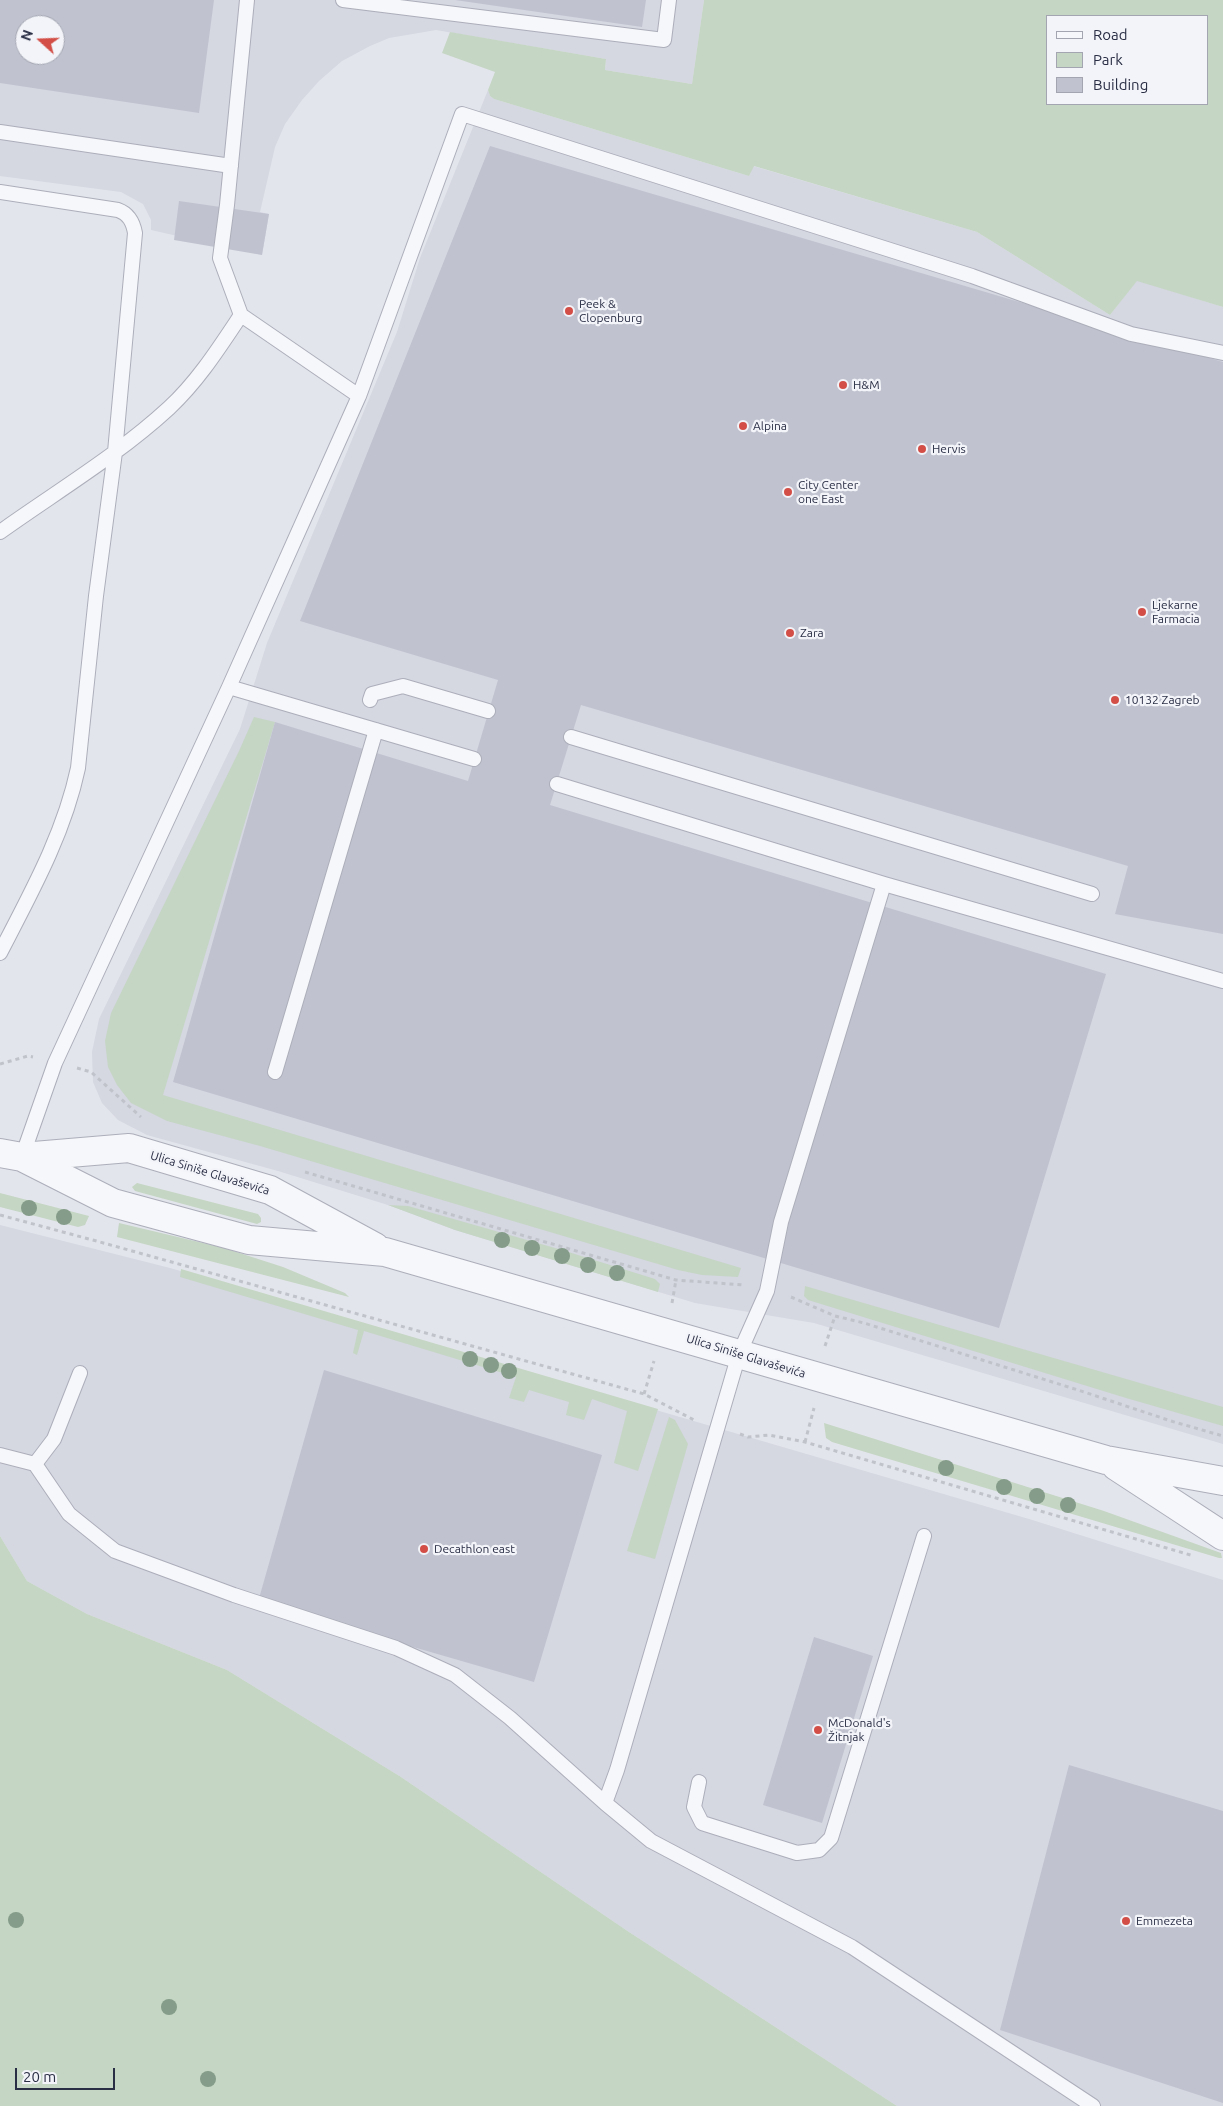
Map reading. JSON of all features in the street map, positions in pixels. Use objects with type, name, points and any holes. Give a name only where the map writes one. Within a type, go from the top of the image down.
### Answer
[{"type":"street","name":"Ulica Siniše Glavaševića","points":[[11,1155],[129,1148],[270,1190],[385,1252]]},
{"type":"street","name":"Ulica Siniše Glavaševića","points":[[11,1155],[113,1203],[249,1240],[385,1252],[1106,1460],[1223,1481]]},
{"type":"street","name":"Ulica Siniše Glavaševića","points":[[1106,1460],[1223,1536]]},
{"type":"lane","points":[[247,0],[220,258],[241,315],[359,396]]},
{"type":"lane","points":[[343,0],[664,40],[669,0]]},
{"type":"lane","points":[[11,1155],[229,688],[359,396],[462,114],[972,276],[1131,334],[1223,353]]},
{"type":"lane","points":[[0,132],[231,166]]},
{"type":"lane","points":[[0,192],[118,210],[126,213],[134,226],[115,452],[96,596],[78,768],[73,791],[52,848],[0,954]]},
{"type":"lane","points":[[0,532],[115,452],[169,408],[207,367],[241,315]]},
{"type":"lane","points":[[370,700],[372,694],[404,686],[488,711]]},
{"type":"lane","points":[[229,688],[474,759]]},
{"type":"lane","points":[[275,1072],[376,730]]},
{"type":"lane","points":[[571,737],[1092,894]]},
{"type":"lane","points":[[557,784],[884,884],[1223,981]]},
{"type":"lane","points":[[605,1803],[617,1770],[739,1354],[767,1291],[781,1222],[884,884]]},
{"type":"lane","points":[[35,1464],[54,1439],[80,1373]]},
{"type":"lane","points":[[0,1455],[35,1464],[69,1514],[115,1551],[234,1594],[396,1648],[455,1675],[510,1718],[605,1803],[651,1841],[852,1948],[1093,2106]]},
{"type":"lane","points":[[699,1782],[694,1807],[702,1823],[797,1853],[819,1850],[831,1838],[924,1536]]},
{"type":"path","points":[[0,1064],[28,1056]]},
{"type":"path","points":[[91,1072],[139,1116],[147,1119]]},
{"type":"path","points":[[299,1170],[676,1280],[743,1284]]},
{"type":"path","points":[[0,1215],[644,1394],[693,1420]]},
{"type":"path","points":[[793,1298],[835,1316],[873,1326],[1170,1421],[1223,1436]]},
{"type":"path","points":[[805,1442],[810,1424]]},
{"type":"path","points":[[748,1437],[769,1435],[805,1442],[1201,1558]]},
{"type":"shaded area","points":[[0,0],[704,0],[692,84],[605,70],[606,59],[436,30],[389,38],[342,61],[319,81],[302,100],[285,124],[275,147],[260,212],[269,214],[262,255],[151,230],[151,220],[143,204],[121,192],[0,176]]},
{"type":"shaded area","points":[[488,90],[490,96],[494,99],[749,176],[753,166],[977,232],[1110,315],[1137,280],[1223,307],[1223,1444],[814,1323],[695,1303],[455,1230],[388,1205],[278,1171],[147,1135],[118,1120],[102,1103],[93,1082],[92,1052],[99,1019],[240,729],[267,643],[397,332],[420,258]]},
{"type":"shaded area","points":[[0,1225],[170,1268],[1029,1519],[1223,1580],[1223,2106],[897,2106],[629,1932],[401,1777],[227,1670],[87,1614],[27,1581],[0,1536]]},
{"type":"green space","points":[[704,0],[1223,0],[1223,307],[1137,281],[1110,315],[977,232],[754,166],[749,176],[494,99],[490,96],[488,90],[495,72],[442,53],[450,32],[606,59],[605,70],[692,84]]},
{"type":"green space","points":[[254,717],[275,722],[163,1095],[741,1268],[738,1277],[702,1275],[678,1270],[260,1146],[167,1121],[131,1103],[117,1085],[108,1067],[105,1041],[111,1013]]},
{"type":"green space","points":[[137,1183],[258,1214],[261,1222],[257,1224],[135,1191],[132,1187]]},
{"type":"green space","points":[[0,1193],[89,1216],[85,1225],[78,1227],[0,1207]]},
{"type":"green space","points":[[388,1205],[408,1206],[655,1279],[660,1284],[658,1292],[455,1230]]},
{"type":"green space","points":[[119,1223],[224,1248],[283,1267],[345,1293],[349,1297],[117,1237]]},
{"type":"green space","points":[[181,1269],[658,1409],[638,1471],[614,1463],[627,1411],[592,1399],[584,1420],[566,1415],[569,1402],[529,1390],[524,1402],[509,1398],[516,1377],[364,1331],[357,1355],[353,1353],[358,1330],[180,1277]]},
{"type":"green space","points":[[805,1286],[1223,1407],[1223,1426],[808,1300],[804,1296]]},
{"type":"green space","points":[[669,1417],[675,1420],[688,1444],[655,1559],[627,1551]]},
{"type":"green space","points":[[824,1423],[1104,1511],[1221,1553],[1222,1558],[832,1442],[826,1438]]},
{"type":"green space","points":[[0,1536],[27,1581],[87,1614],[227,1670],[401,1777],[629,1932],[897,2106],[0,2106]]},
{"type":"building","points":[[0,0],[214,0],[199,113],[0,83]]},
{"type":"building","points":[[455,0],[646,0],[642,27]]},
{"type":"building","points":[[490,146],[1223,362],[1223,934],[1115,914],[1128,866],[581,705],[550,805],[1106,974],[999,1328],[173,1082],[275,722],[468,781],[498,680],[300,621]]},
{"type":"building","points":[[179,201],[269,214],[262,255],[174,240]]},
{"type":"building","name":"Decathlon east","points":[[324,1370],[602,1455],[534,1682],[258,1602]]},
{"type":"building","name":"McDonald's Žitnjak","points":[[814,1637],[873,1656],[822,1823],[763,1805]]},
{"type":"building","name":"Emmezeta","points":[[1069,1765],[1223,1811],[1223,2103],[1000,2030]]},
{"type":"place","name":"Peek & Clopenburg","points":[[569,311]]},
{"type":"place","name":"H&M","points":[[843,385]]},
{"type":"place","name":"Alpina","points":[[743,426]]},
{"type":"place","name":"Hervis","points":[[922,449]]},
{"type":"place","name":"City Center one East","points":[[788,492]]},
{"type":"place","name":"Ljekarne Farmacia","points":[[1142,612]]},
{"type":"place","name":"Zara","points":[[790,633]]},
{"type":"place","name":"10132 Zagreb","points":[[1115,700]]},
{"type":"place","name":"Decathlon east","points":[[424,1549]]},
{"type":"place","name":"McDonald's Žitnjak","points":[[818,1730]]},
{"type":"place","name":"Emmezeta","points":[[1126,1921]]}]
